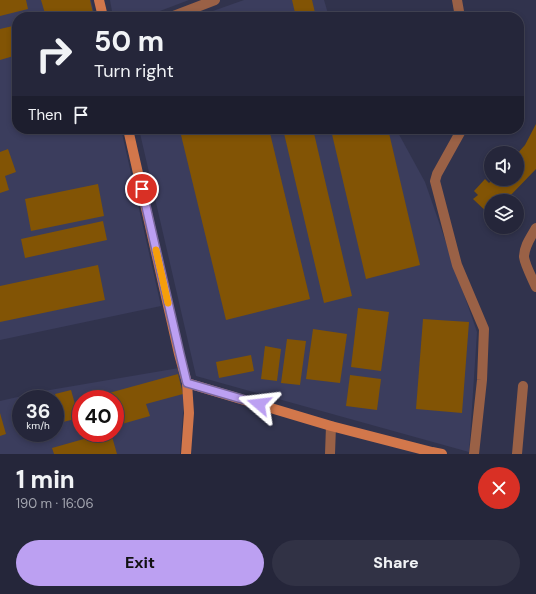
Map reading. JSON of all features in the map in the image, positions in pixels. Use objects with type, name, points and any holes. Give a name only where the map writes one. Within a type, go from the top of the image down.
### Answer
[{"type":"street","points":[[99,0],[102,12]]},
{"type":"street","points":[[184,12],[215,0]]},
{"type":"street","points":[[456,0],[459,12]]},
{"type":"street","points":[[129,134],[187,383],[188,413],[186,454]]},
{"type":"street","points":[[459,134],[437,174],[435,181],[457,265],[484,329],[482,380],[474,454]]},
{"type":"street","points":[[536,228],[528,241],[524,259],[536,287]]},
{"type":"street","points":[[187,383],[331,426],[442,454]]},
{"type":"street","points":[[517,454],[523,386]]},
{"type":"street","points":[[330,454],[331,426]]},
{"type":"shaded area","points":[[0,0],[91,0],[94,12],[12,12],[12,134],[122,134],[161,306],[0,340]]},
{"type":"shaded area","points":[[110,0],[189,0],[157,12],[112,12]]},
{"type":"shaded area","points":[[244,0],[324,0],[328,12],[210,12]]},
{"type":"shaded area","points":[[140,134],[399,134],[425,182],[477,332],[469,452],[196,376]]},
{"type":"shaded area","points":[[179,368],[184,399],[180,454],[0,454],[0,401],[12,398],[12,442],[64,442],[64,390],[50,390]]},
{"type":"building","points":[[0,0],[26,0],[28,9],[0,16]]},
{"type":"building","points":[[41,0],[90,0],[93,12],[45,12]]},
{"type":"building","points":[[292,0],[312,0],[315,12],[295,12]]},
{"type":"building","points":[[12,26],[12,56],[0,60],[0,29]]},
{"type":"building","points":[[536,124],[536,169],[524,181],[524,146]]},
{"type":"building","points":[[270,134],[310,299],[226,320],[181,135]]},
{"type":"building","points":[[284,134],[314,134],[352,296],[324,303]]},
{"type":"building","points":[[332,134],[389,134],[420,265],[366,279]]},
{"type":"building","points":[[8,149],[16,172],[5,176],[9,190],[0,193],[0,152]]},
{"type":"building","points":[[484,180],[484,186],[520,186],[512,194],[484,194],[484,209],[473,199],[478,195],[474,191]]},
{"type":"building","points":[[98,184],[104,216],[31,231],[25,199]]},
{"type":"building","points":[[103,221],[107,240],[25,258],[21,239]]},
{"type":"building","points":[[98,265],[105,300],[0,322],[0,286]]},
{"type":"building","points":[[358,308],[389,312],[381,371],[351,367]]},
{"type":"building","points":[[423,319],[469,322],[462,413],[416,409]]},
{"type":"building","points":[[313,329],[347,334],[340,383],[306,379]]},
{"type":"building","points":[[287,339],[306,341],[300,385],[281,383]]},
{"type":"building","points":[[265,346],[281,349],[277,381],[261,379]]},
{"type":"building","points":[[251,355],[254,371],[219,378],[216,362]]},
{"type":"building","points":[[178,374],[183,394],[146,404],[150,416],[124,423],[124,390],[120,390]]},
{"type":"building","points":[[350,375],[381,379],[377,410],[346,406]]},
{"type":"building","points":[[71,390],[72,394],[72,420],[64,422],[64,392]]},
{"type":"building","points":[[0,413],[6,434],[0,436]]},
{"type":"building","points":[[73,442],[114,442],[117,454],[54,454],[52,448]]},
{"type":"slow traffic","points":[[156,250],[168,303]]},
{"type":"route","points":[[142,189],[187,383],[259,404]]}]
